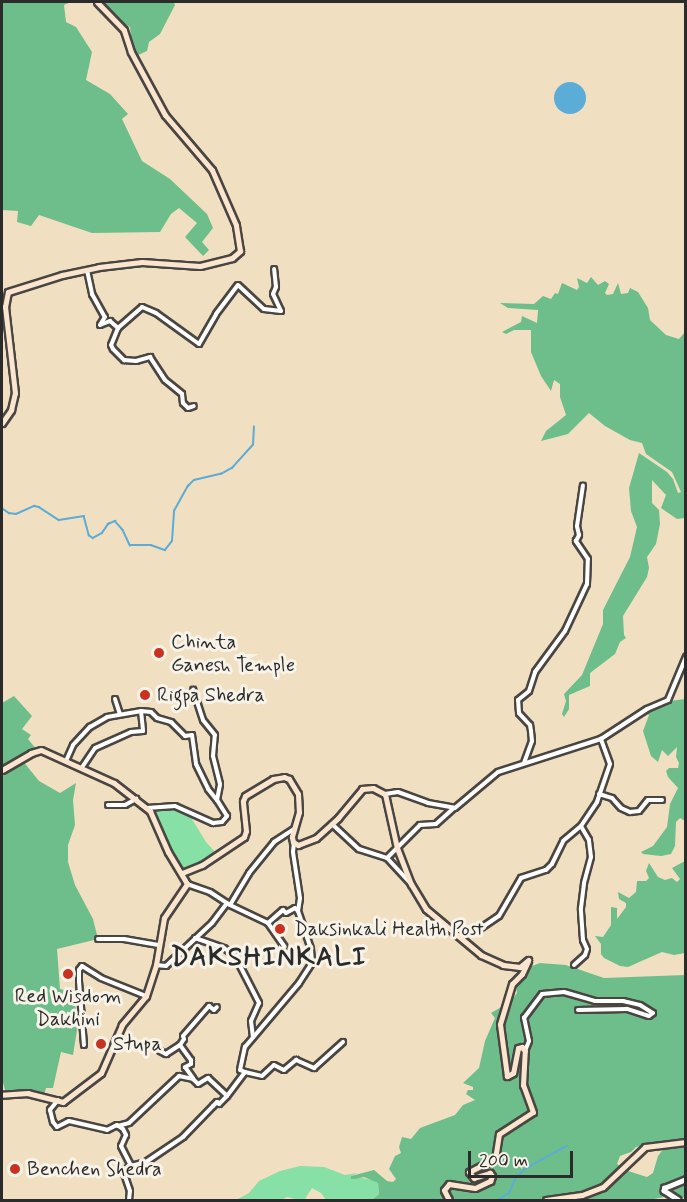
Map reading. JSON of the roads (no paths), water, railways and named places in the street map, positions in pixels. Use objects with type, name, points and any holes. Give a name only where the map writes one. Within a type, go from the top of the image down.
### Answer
[{"type":"main road","points":[[2,423],[11,410],[15,393],[6,297],[13,290],[62,274],[141,262],[200,266],[232,258],[240,251],[236,225],[212,170],[165,115],[131,52],[124,30],[97,2]]},
{"type":"main road","points":[[2,770],[37,750],[107,778],[147,808],[168,852],[187,884],[166,913],[158,945],[156,965],[146,996],[122,1024],[101,1073],[63,1102],[28,1093],[2,1095]]},
{"type":"main road","points":[[182,873],[202,865],[244,837],[246,831],[243,801],[245,796],[273,779],[284,777],[289,779],[298,794],[299,812],[294,829],[294,843],[316,838],[332,824],[362,789],[373,788],[385,794],[397,848],[411,884],[426,909],[481,955],[503,965],[520,967],[528,960],[522,974],[512,984],[501,1020],[507,1076],[513,1073],[518,1048],[522,1047],[525,1051],[523,1084],[533,1113],[499,1134],[495,1160],[470,1170],[469,1174],[474,1178],[491,1174],[492,1178],[488,1183],[475,1188],[449,1184],[444,1190],[449,1200]]},
{"type":"main road","points":[[546,1200],[582,1195],[603,1187],[618,1175],[637,1152],[645,1147],[686,1142]]},
{"type":"street","points":[[194,406],[188,408],[183,403],[182,394],[165,380],[150,357],[136,361],[119,357],[111,345],[118,328],[142,306],[156,313],[199,344],[216,314],[238,285],[264,309],[281,310],[273,294],[276,286],[274,269]]},
{"type":"street","points":[[87,270],[92,294],[105,318],[100,325],[110,321],[118,328]]},
{"type":"street","points":[[525,764],[532,741],[531,731],[530,725],[519,713],[518,700],[529,690],[535,672],[565,631],[587,584],[588,559],[576,541],[579,535],[577,526],[583,485]]},
{"type":"street","points":[[387,858],[420,825],[436,824],[492,776],[601,739],[623,727],[647,709],[668,700],[686,657]]},
{"type":"street","points":[[193,690],[203,720],[215,735],[213,756],[220,784],[218,800]]},
{"type":"street","points":[[116,699],[120,714]]},
{"type":"street","points":[[82,767],[95,748],[131,732],[143,731],[141,711]]},
{"type":"street","points":[[66,761],[73,745],[90,728],[107,717],[120,714],[141,711],[155,714],[157,718],[179,728],[185,736],[192,735],[196,764],[208,789],[218,800],[227,816],[219,823],[175,806],[147,808]]},
{"type":"street","points":[[478,930],[499,916],[521,878],[546,870],[552,864],[563,841],[581,825],[593,810],[610,764],[601,739]]},
{"type":"street","points":[[385,794],[398,792],[428,803],[455,808]]},
{"type":"street","points":[[599,794],[612,798],[621,808],[630,812],[639,811],[648,800],[662,800]]},
{"type":"street","points":[[108,805],[125,805],[137,799]]},
{"type":"street","points":[[332,824],[359,849],[387,858],[411,884]]},
{"type":"street","points":[[574,965],[585,955],[587,949],[583,940],[581,908],[584,883],[591,857],[589,840],[581,825]]},
{"type":"street","points":[[156,965],[166,966],[212,923],[274,842],[294,829]]},
{"type":"street","points":[[294,843],[292,852],[300,898],[298,911],[311,949],[312,963],[299,983],[245,1047],[240,1070],[262,1076],[274,1065],[284,1071],[296,1060],[314,1068],[343,1042]]},
{"type":"street","points":[[187,884],[210,892],[228,904],[268,923],[285,947]]},
{"type":"street","points":[[268,923],[283,910],[286,913],[295,908],[298,911]]},
{"type":"street","points":[[195,938],[230,951],[235,956],[259,1003],[251,1021],[253,1037]]},
{"type":"street","points":[[98,939],[124,939],[158,945]]},
{"type":"street","points":[[84,1044],[79,981],[79,970],[82,966],[101,978],[146,996]]},
{"type":"street","points":[[525,1051],[529,1041],[524,1018],[542,994],[564,992],[595,1001],[623,1001],[640,1005],[653,1013],[649,1016],[627,1009],[578,1010]]},
{"type":"street","points":[[160,1051],[166,1054],[180,1045],[184,1039],[183,1036],[209,1006],[214,1010],[217,1007]]},
{"type":"street","points":[[180,1045],[191,1060],[191,1064],[185,1067],[193,1079],[198,1084],[208,1078],[227,1096]]},
{"type":"street","points":[[129,1200],[130,1191],[123,1171],[146,1162],[183,1137],[217,1102],[219,1104],[227,1096],[245,1072]]},
{"type":"street","points":[[58,1100],[50,1110],[52,1122],[57,1127],[69,1121],[107,1130],[129,1123],[179,1076],[193,1079]]},
{"type":"street","points":[[118,1126],[126,1134],[121,1146],[131,1166]]},
{"type":"street","points":[[678,1200],[664,1191],[664,1188],[686,1179]]},
{"type":"water","points":[[570,82],[581,87],[586,98],[581,109],[570,114],[559,109],[554,98],[559,87]]},
{"type":"waterway","points":[[2,508],[9,513],[16,514],[34,506],[39,507],[59,520],[84,516],[89,535],[93,538],[102,533],[108,524],[115,521],[123,530],[130,545],[151,545],[165,550],[172,541],[174,511],[188,486],[194,480],[221,474],[232,468],[253,445],[254,427]]},
{"type":"waterway","points":[[498,1200],[509,1193],[516,1177],[528,1167],[567,1146]]},
{"type":"place","name":"Chinta Ganesh Temple","points":[[159,653]]},
{"type":"place","name":"Rigpa Shedra","points":[[145,695]]},
{"type":"place","name":"Daksinkali Health Post","points":[[280,929]]},
{"type":"place","name":"Red Wisdom Dakhini","points":[[68,974]]},
{"type":"place","name":"Stupa","points":[[101,1044]]},
{"type":"place","name":"Benchen Shedra","points":[[15,1169]]},
{"type":"district","name":"DAKSHINKALI","points":[[269,959]]}]
